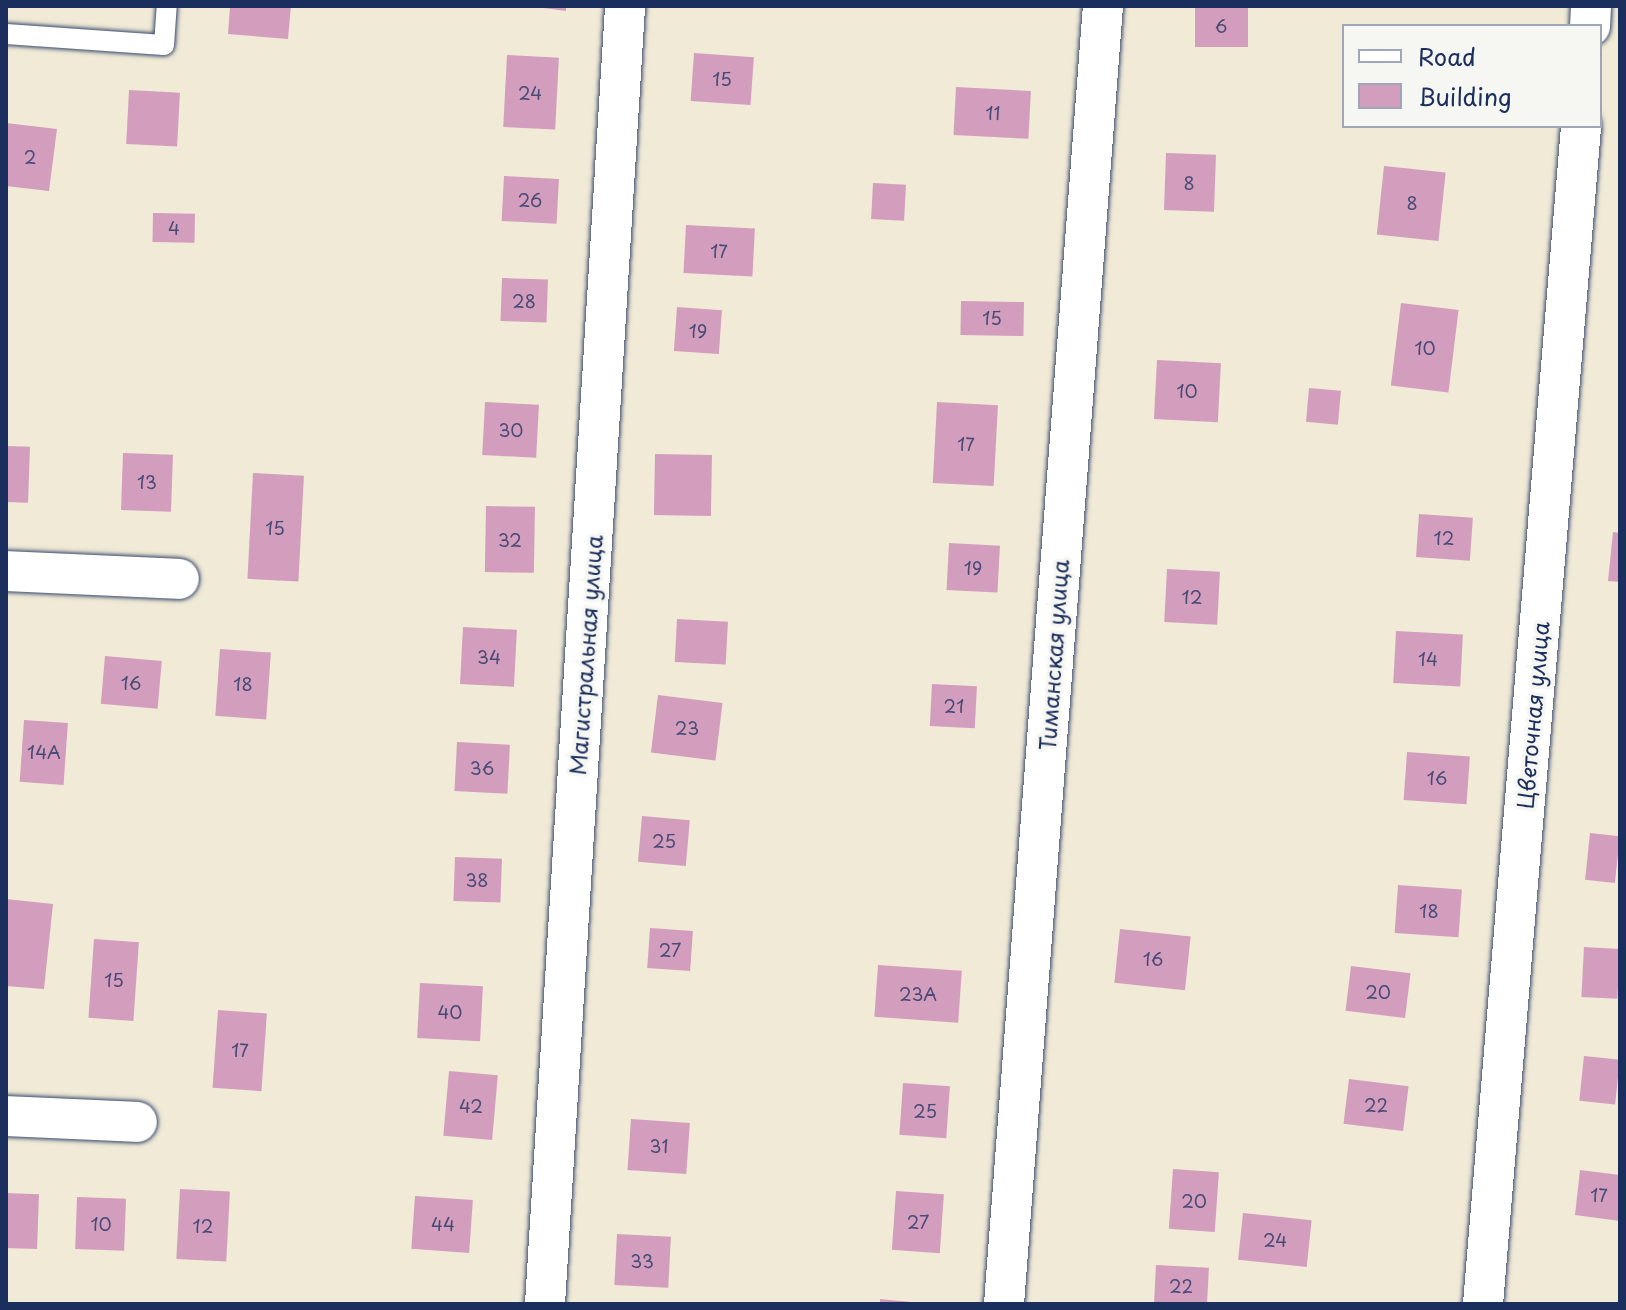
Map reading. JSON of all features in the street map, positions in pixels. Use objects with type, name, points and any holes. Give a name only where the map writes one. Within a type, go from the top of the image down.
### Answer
[{"type":"street","name":"Магистральная улица","points":[[545,1304],[625,6]]},
{"type":"street","name":"Тиманская улица","points":[[1004,1304],[1103,6]]},
{"type":"street","name":"Цветочная улица","points":[[1483,1304],[1581,128]]},
{"type":"street","points":[[6,571],[179,579]]},
{"type":"street","points":[[6,1116],[137,1122]]},
{"type":"lane","points":[[6,34],[164,45],[167,6]]},
{"type":"building","points":[[230,6],[291,6],[288,39],[228,34]]},
{"type":"building","points":[[529,6],[566,6],[566,11]]},
{"type":"building","points":[[1195,6],[1248,6],[1248,47],[1195,47]]},
{"type":"building","points":[[694,53],[754,57],[751,105],[691,101]]},
{"type":"building","points":[[507,55],[559,58],[555,130],[503,127]]},
{"type":"building","points":[[956,87],[1031,91],[1028,139],[953,135]]},
{"type":"building","points":[[129,90],[180,93],[177,147],[126,144]]},
{"type":"building","points":[[6,123],[57,129],[49,191],[6,186]]},
{"type":"building","points":[[1166,153],[1216,155],[1214,212],[1164,210]]},
{"type":"building","points":[[1384,166],[1446,172],[1438,241],[1377,235]]},
{"type":"building","points":[[504,176],[559,179],[557,224],[502,221]]},
{"type":"building","points":[[873,183],[906,185],[904,221],[871,219]]},
{"type":"building","points":[[153,213],[195,214],[194,243],[152,242]]},
{"type":"building","points":[[686,225],[755,229],[752,277],[683,273]]},
{"type":"building","points":[[502,278],[548,280],[546,323],[500,321]]},
{"type":"building","points":[[961,301],[1024,302],[1023,336],[960,335]]},
{"type":"building","points":[[1401,303],[1459,310],[1448,392],[1391,385]]},
{"type":"building","points":[[677,307],[722,310],[719,354],[674,351]]},
{"type":"building","points":[[1157,360],[1221,363],[1218,422],[1154,419]]},
{"type":"building","points":[[1309,388],[1341,391],[1338,425],[1306,422]]},
{"type":"building","points":[[485,402],[539,405],[536,458],[482,455]]},
{"type":"building","points":[[937,402],[998,405],[994,486],[933,483]]},
{"type":"building","points":[[6,446],[30,447],[28,503],[6,502]]},
{"type":"building","points":[[123,453],[173,455],[171,512],[121,510]]},
{"type":"building","points":[[655,454],[712,455],[711,516],[654,515]]},
{"type":"building","points":[[253,473],[304,476],[298,582],[247,579]]},
{"type":"building","points":[[486,506],[535,507],[534,573],[485,572]]},
{"type":"building","points":[[1419,514],[1473,518],[1470,561],[1416,557]]},
{"type":"building","points":[[1613,532],[1620,533],[1620,582],[1608,581]]},
{"type":"building","points":[[949,543],[1000,546],[997,593],[947,590]]},
{"type":"building","points":[[1167,569],[1220,572],[1217,625],[1164,622]]},
{"type":"building","points":[[677,619],[728,622],[726,665],[675,662]]},
{"type":"building","points":[[463,627],[517,630],[514,687],[460,684]]},
{"type":"building","points":[[1396,631],[1463,635],[1460,686],[1393,683]]},
{"type":"building","points":[[220,649],[271,653],[266,719],[215,716]]},
{"type":"building","points":[[105,656],[162,661],[158,709],[101,704]]},
{"type":"building","points":[[932,684],[977,686],[975,728],[930,726]]},
{"type":"building","points":[[658,695],[723,703],[715,760],[651,753]]},
{"type":"building","points":[[24,720],[68,723],[64,785],[20,782]]},
{"type":"building","points":[[457,742],[510,745],[507,794],[454,791]]},
{"type":"building","points":[[1407,752],[1470,756],[1466,804],[1404,800]]},
{"type":"building","points":[[642,816],[690,820],[686,866],[638,862]]},
{"type":"building","points":[[1590,833],[1620,836],[1615,883],[1585,880]]},
{"type":"building","points":[[455,857],[502,859],[500,903],[453,901]]},
{"type":"building","points":[[1398,885],[1462,889],[1458,937],[1395,933]]},
{"type":"building","points":[[6,899],[53,904],[44,989],[6,986]]},
{"type":"building","points":[[650,928],[693,931],[690,971],[647,968]]},
{"type":"building","points":[[1120,929],[1191,936],[1185,990],[1114,983]]},
{"type":"building","points":[[94,939],[139,942],[133,1021],[88,1018]]},
{"type":"building","points":[[1584,947],[1620,949],[1617,999],[1581,997]]},
{"type":"building","points":[[878,965],[962,971],[958,1023],[874,1017]]},
{"type":"building","points":[[1351,966],[1411,973],[1405,1018],[1346,1011]]},
{"type":"building","points":[[420,983],[483,986],[480,1041],[417,1038]]},
{"type":"building","points":[[218,1010],[267,1013],[261,1091],[213,1088]]},
{"type":"building","points":[[1584,1056],[1620,1060],[1615,1105],[1579,1101]]},
{"type":"building","points":[[449,1071],[498,1075],[492,1140],[443,1136]]},
{"type":"building","points":[[1349,1079],[1409,1086],[1403,1131],[1344,1124]]},
{"type":"building","points":[[903,1083],[950,1086],[946,1138],[899,1135]]},
{"type":"building","points":[[631,1119],[690,1123],[686,1174],[627,1170]]},
{"type":"building","points":[[1173,1169],[1219,1172],[1215,1232],[1169,1229]]},
{"type":"building","points":[[1580,1170],[1620,1175],[1620,1221],[1575,1215]]},
{"type":"building","points":[[180,1189],[230,1192],[226,1262],[176,1259]]},
{"type":"building","points":[[896,1191],[944,1194],[940,1253],[892,1250]]},
{"type":"building","points":[[6,1193],[39,1194],[37,1249],[6,1248]]},
{"type":"building","points":[[415,1196],[473,1200],[469,1253],[411,1249]]},
{"type":"building","points":[[77,1197],[126,1199],[124,1251],[75,1249]]},
{"type":"building","points":[[1243,1213],[1312,1220],[1307,1267],[1238,1260]]},
{"type":"building","points":[[617,1234],[671,1237],[668,1288],[614,1285]]},
{"type":"building","points":[[1156,1265],[1209,1268],[1207,1304],[1154,1304]]},
{"type":"building","points":[[880,1299],[911,1302],[911,1304],[880,1304]]}]
